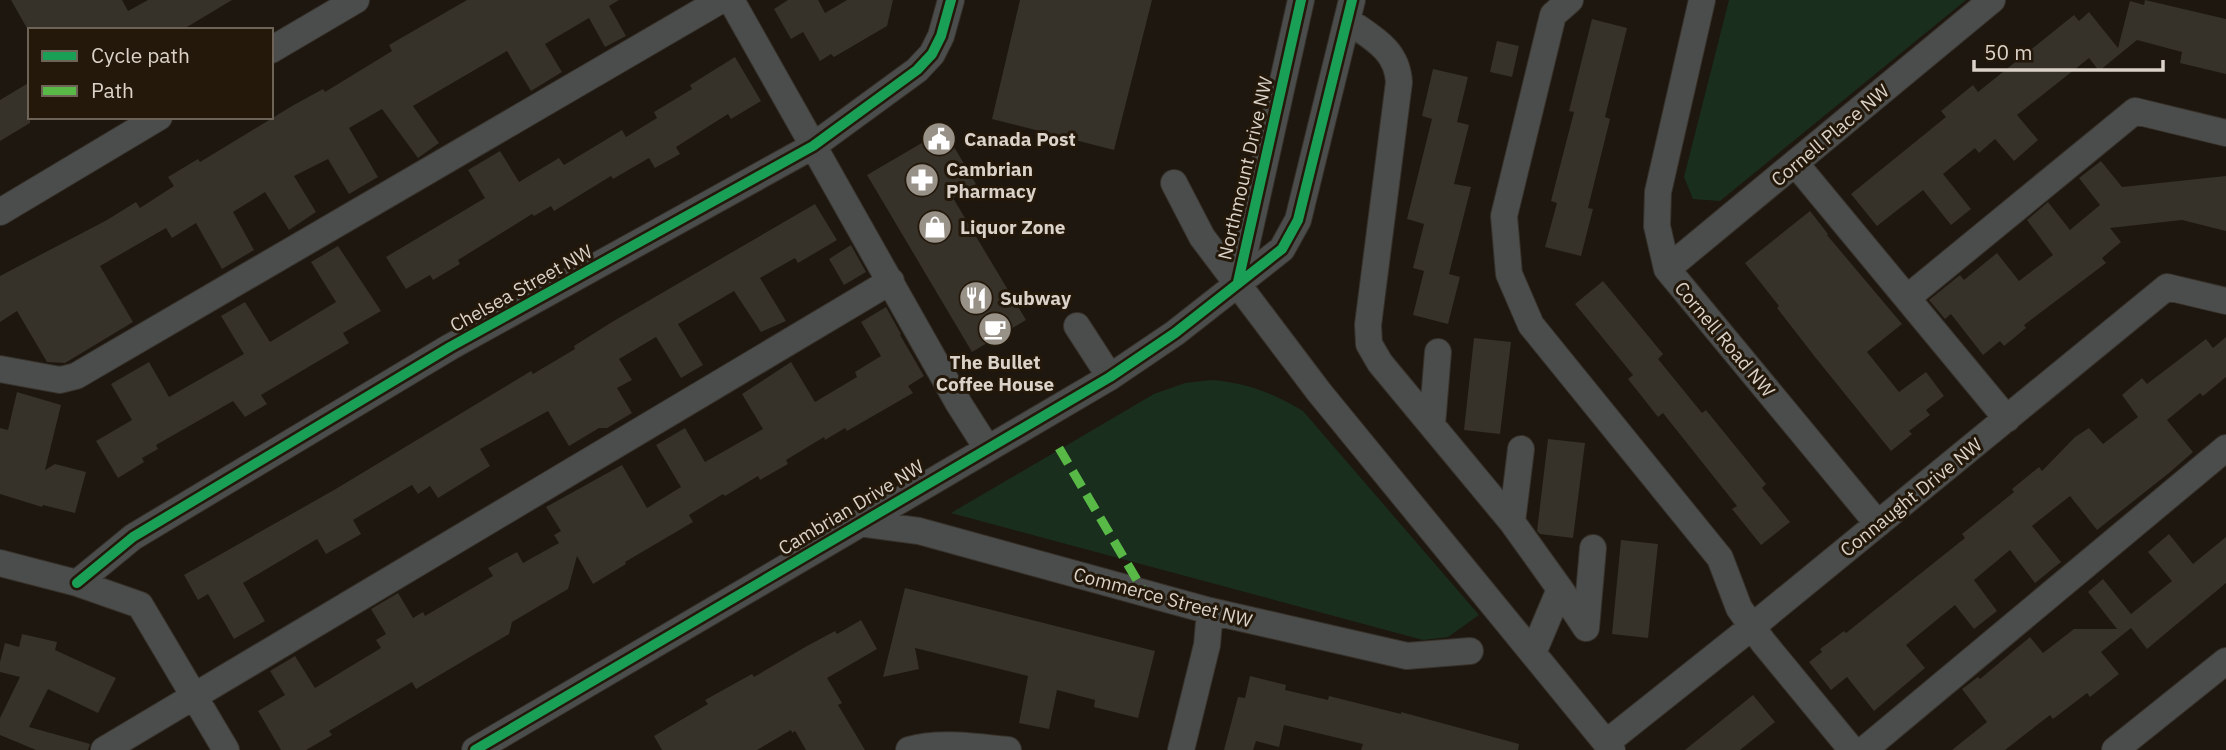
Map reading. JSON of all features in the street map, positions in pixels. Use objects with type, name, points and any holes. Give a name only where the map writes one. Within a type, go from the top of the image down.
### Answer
[{"type":"street","points":[[273,49],[356,0]]},
{"type":"street","points":[[0,369],[60,380],[88,371],[721,0]]},
{"type":"street","points":[[731,0],[959,404],[988,448]]},
{"type":"street","name":"Chelsea Street NW","points":[[77,583],[133,537],[438,354],[813,146],[917,70],[932,54],[942,36],[951,0]]},
{"type":"street","name":"Northmount Drive NW","points":[[1301,0],[1238,282],[1319,392],[1609,746]]},
{"type":"street","points":[[1570,0],[1553,15],[1504,216],[1508,274],[1531,325],[1720,558],[1740,608],[1852,750]]},
{"type":"street","name":"Cornell Road NW","points":[[1702,0],[1658,192],[1657,226],[1667,269],[1878,524]]},
{"type":"street","name":"Cornell Place NW","points":[[1667,269],[1992,0]]},
{"type":"street","points":[[1350,10],[1391,53],[1398,68],[1399,82],[1368,325],[1369,344],[1380,363],[1511,522],[1586,628],[1593,548]]},
{"type":"street","name":"Northmount Drive NW","points":[[1238,282],[1282,249],[1298,220],[1350,10]]},
{"type":"street","points":[[1907,298],[2135,111],[2226,133]]},
{"type":"street","points":[[0,212],[156,119]]},
{"type":"street","points":[[1795,163],[2007,419]]},
{"type":"street","points":[[1174,183],[1202,237],[1238,282]]},
{"type":"street","points":[[104,750],[891,281]]},
{"type":"street","name":"Cambrian Drive NW","points":[[475,750],[1110,377],[1175,333],[1238,282]]},
{"type":"street","name":"Connaught Drive NW","points":[[1609,746],[2168,287],[2226,301]]},
{"type":"street","points":[[1076,326],[1110,377]]},
{"type":"street","points":[[1432,425],[1438,352]]},
{"type":"street","points":[[1864,750],[2226,448]]},
{"type":"street","points":[[1511,522],[1521,449]]},
{"type":"street","name":"Commerce Street NW","points":[[859,523],[919,531],[1210,611],[1407,656],[1470,651]]},
{"type":"street","points":[[0,564],[77,583],[140,605],[226,750]]},
{"type":"street","points":[[1533,653],[1560,589]]},
{"type":"street","points":[[1181,750],[1207,645],[1210,611]]},
{"type":"street","points":[[2115,750],[2226,661]]},
{"type":"street","points":[[909,750],[920,747],[956,747],[1008,750]]},
{"type":"green space","points":[[1729,0],[1966,0],[1720,201],[1693,199],[1684,177]]},
{"type":"green space","points":[[1212,380],[1259,390],[1303,411],[1479,615],[1448,637],[1423,640],[951,513],[1154,394],[1185,383]]},
{"type":"building","points":[[11,0],[122,0],[128,11],[148,0],[232,0],[185,28],[28,30]]},
{"type":"building","points":[[467,0],[619,0],[609,6],[626,36],[605,47],[589,18],[545,44],[562,72],[531,91],[507,51],[413,106],[439,143],[418,158],[382,109],[349,128],[378,177],[349,194],[328,159],[294,176],[316,212],[289,230],[265,192],[233,212],[254,250],[222,269],[196,223],[172,238],[166,228],[100,266],[133,322],[65,363],[47,362],[17,311],[0,322],[0,276],[136,202],[140,208],[174,186],[168,177],[198,159],[200,162],[323,89],[325,92],[392,51],[389,45]]},
{"type":"building","points":[[788,0],[818,0],[825,13],[847,0],[893,0],[887,26],[834,57],[831,54],[820,61],[803,32],[791,39],[774,9]]},
{"type":"building","points":[[1020,0],[1152,0],[1114,150],[992,119]]},
{"type":"building","points":[[2145,0],[2226,19],[2226,74],[2180,63],[2182,52],[2137,40],[2099,71],[2089,58],[2017,115],[2038,140],[2014,161],[1995,139],[1979,153],[1975,148],[1943,174],[1971,209],[1951,225],[1923,190],[1877,226],[1851,194],[1946,117],[1941,111],[1973,85],[1978,92],[2074,15],[2079,21],[2089,12],[2118,48],[2130,1],[2144,5]]},
{"type":"building","points":[[1592,19],[1627,28],[1605,117],[1610,119],[1588,208],[1593,209],[1581,256],[1545,247],[1557,203],[1551,201],[1574,112],[1569,111]]},
{"type":"building","points":[[1497,41],[1519,46],[1512,77],[1490,72]]},
{"type":"building","points":[[735,57],[761,101],[731,119],[728,114],[676,147],[680,154],[655,168],[649,158],[613,179],[611,176],[554,211],[551,206],[534,216],[532,214],[458,260],[460,264],[433,280],[430,275],[406,289],[386,257],[485,198],[468,170],[500,151],[519,182],[559,158],[564,165],[622,130],[626,137],[657,118],[654,112],[692,89],[690,85]]},
{"type":"building","points":[[1433,69],[1468,77],[1457,122],[1469,125],[1454,184],[1471,187],[1449,274],[1460,277],[1448,324],[1413,315],[1424,271],[1413,268],[1424,224],[1407,219],[1432,119],[1422,116]]},
{"type":"building","points":[[28,83],[30,123],[0,141],[0,100]]},
{"type":"building","points":[[944,130],[976,184],[953,198],[1026,320],[972,352],[867,175]]},
{"type":"building","points":[[2101,161],[2122,187],[2226,176],[2226,231],[2182,220],[2110,228],[2121,242],[2102,258],[2106,263],[2024,325],[2026,328],[2004,346],[2000,341],[1983,355],[1951,314],[1945,319],[1929,300],[1960,275],[1964,280],[1997,253],[2019,281],[2053,255],[2027,220],[2048,202],[2070,230],[2100,205],[2079,178]]},
{"type":"building","points":[[815,204],[837,240],[798,263],[795,258],[760,278],[786,321],[761,332],[734,291],[678,324],[703,365],[681,378],[656,337],[619,359],[632,380],[617,388],[632,413],[569,446],[548,411],[480,449],[490,466],[438,498],[430,486],[418,494],[412,485],[353,520],[361,534],[326,554],[317,539],[243,583],[265,621],[234,639],[208,594],[198,600],[184,575],[334,490],[531,371],[533,374],[575,349],[574,346],[612,322]]},
{"type":"building","points":[[1810,211],[1902,324],[1867,352],[1899,392],[1926,372],[1944,396],[1926,410],[1930,415],[1909,431],[1912,434],[1891,451],[1815,357],[1745,263]]},
{"type":"building","points":[[851,245],[866,272],[844,285],[829,259]]},
{"type":"building","points":[[338,246],[381,311],[343,333],[349,343],[261,395],[267,404],[245,417],[233,401],[156,445],[158,449],[142,458],[144,462],[118,478],[96,441],[132,420],[111,384],[149,362],[169,397],[244,354],[221,316],[245,302],[270,342],[336,302],[311,262]]},
{"type":"building","points":[[1603,281],[1663,354],[1658,359],[1702,413],[1706,410],[1766,484],[1762,488],[1790,522],[1761,545],[1732,509],[1737,506],[1663,413],[1658,417],[1628,379],[1633,375],[1575,304]]},
{"type":"building","points":[[886,307],[924,376],[908,386],[913,393],[847,431],[845,428],[825,440],[824,437],[786,460],[788,464],[760,480],[758,476],[725,496],[723,494],[689,515],[693,522],[593,584],[577,556],[568,589],[512,622],[509,634],[416,689],[412,682],[329,731],[332,735],[306,750],[281,750],[258,711],[285,695],[270,671],[295,656],[315,688],[381,648],[376,640],[386,634],[371,609],[398,593],[413,618],[423,612],[425,616],[493,576],[488,568],[517,552],[523,563],[559,543],[554,535],[561,531],[546,507],[622,465],[647,508],[681,487],[656,445],[685,428],[705,462],[763,429],[742,394],[791,362],[815,402],[857,377],[855,372],[881,356],[861,322]]},
{"type":"building","points":[[2226,337],[2226,377],[2203,396],[2200,393],[2167,420],[2193,452],[2097,530],[2070,496],[2032,526],[2061,562],[2035,583],[2010,550],[1974,580],[1997,611],[1974,629],[1955,605],[1906,645],[1925,668],[1874,711],[1847,677],[1831,690],[1809,662],[1822,652],[1820,649],[1844,631],[1846,633],[1965,538],[1962,534],[2014,492],[2012,489],[2039,467],[2042,471],[2075,437],[2089,428],[2103,444],[2138,417],[2122,395],[2142,378],[2147,384],[2206,339],[2213,348]]},
{"type":"building","points":[[1474,338],[1511,342],[1500,434],[1464,430]]},
{"type":"building","points":[[17,392],[61,405],[45,470],[55,464],[86,472],[75,513],[43,505],[42,507],[0,494],[0,428],[8,430]]},
{"type":"building","points":[[1548,439],[1585,443],[1573,538],[1540,534],[1537,531]]},
{"type":"building","points":[[2169,534],[2193,564],[2226,537],[2226,583],[2147,649],[2131,628],[2101,652],[2119,674],[2090,697],[2087,693],[2053,719],[2050,715],[2005,750],[1952,750],[1987,722],[1962,689],[1978,677],[1980,679],[2030,637],[2043,653],[2074,629],[2117,629],[2088,592],[2103,579],[2131,614],[2172,581],[2148,552]]},
{"type":"building","points":[[1621,540],[1658,544],[1648,638],[1612,634]]},
{"type":"building","points":[[905,588],[1155,651],[1138,718],[1094,707],[1095,700],[1057,690],[1049,729],[1019,723],[1028,676],[915,648],[919,669],[883,677]]},
{"type":"building","points":[[861,620],[877,649],[827,678],[842,703],[838,705],[865,750],[806,750],[795,731],[792,733],[791,730],[757,750],[662,750],[654,736],[708,704],[705,700]]},
{"type":"building","points":[[22,634],[57,642],[55,650],[116,678],[98,713],[48,689],[29,727],[90,744],[88,750],[36,750],[0,735],[0,718],[20,677],[0,672],[0,662],[5,643],[19,647]]},
{"type":"building","points":[[1250,676],[1286,685],[1285,690],[1328,700],[1329,696],[1401,712],[1519,744],[1518,750],[1361,750],[1363,744],[1284,725],[1279,747],[1256,741],[1253,750],[1224,750],[1238,697],[1245,698]]},
{"type":"building","points":[[1753,695],[1775,722],[1740,750],[1685,750]]},
{"type":"marked path","points":[[1059,448],[1144,592]]},
{"type":"cycle path","points":[[77,583],[133,537],[450,347],[813,146],[917,70],[932,54],[941,36],[951,0]]},
{"type":"cycle path","points":[[1238,282],[1301,0]]},
{"type":"cycle path","points":[[475,750],[1110,377],[1175,333],[1282,249],[1298,220],[1352,0]]},
{"type":"place","name":"Canada Post","points":[[939,139]]},
{"type":"place","name":"Cambrian Pharmacy","points":[[922,180]]},
{"type":"place","name":"Liquor Zone","points":[[935,227]]},
{"type":"place","name":"Subway","points":[[976,298]]},
{"type":"place","name":"The Bullet Coffee House","points":[[995,329]]}]
